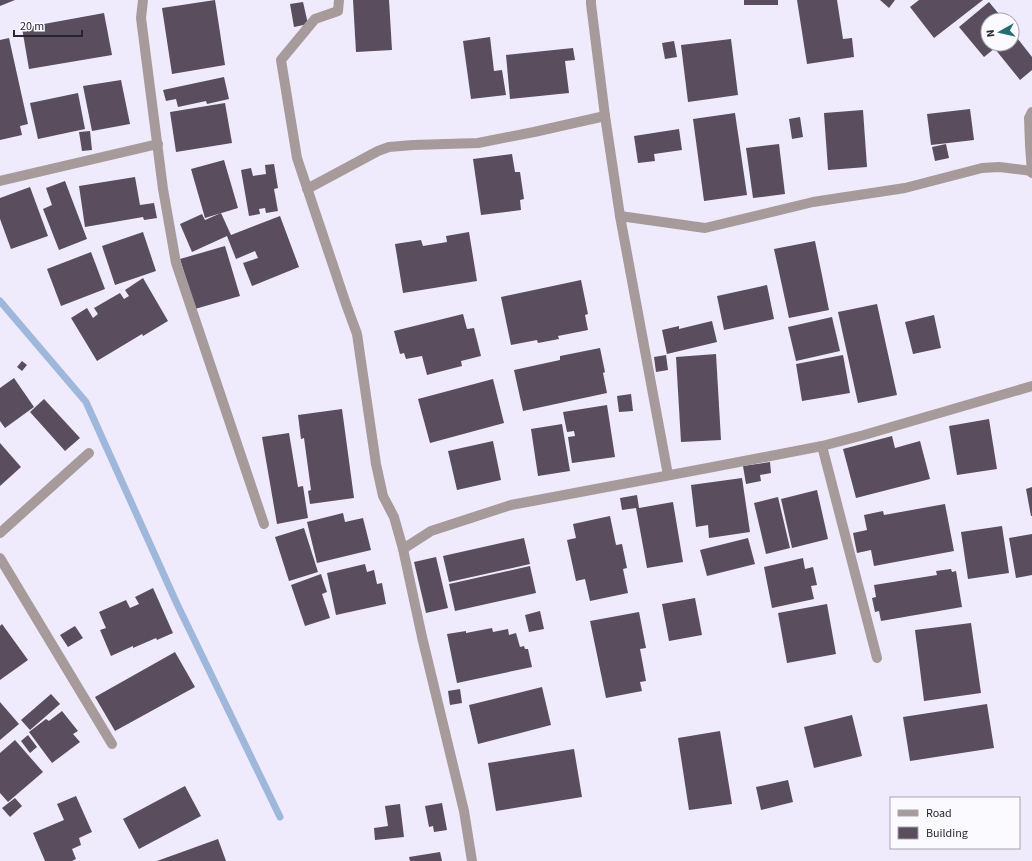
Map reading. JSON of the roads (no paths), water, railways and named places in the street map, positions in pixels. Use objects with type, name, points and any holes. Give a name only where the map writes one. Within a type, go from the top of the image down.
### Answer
[{"type":"street","points":[[143,0],[141,18],[163,189],[176,263],[264,524]]},
{"type":"street","points":[[339,0],[338,11],[315,19],[282,60],[297,158],[357,334],[376,464],[383,496],[394,517],[403,549],[422,637],[464,811],[472,861]]},
{"type":"street","points":[[592,0],[591,4],[605,116],[620,216],[668,476]]},
{"type":"street","points":[[620,216],[705,228],[813,202],[905,188],[982,168],[999,167],[1032,172],[1029,118],[1032,112]]},
{"type":"street","points":[[307,189],[378,151],[389,147],[478,143],[605,116]]},
{"type":"street","points":[[0,181],[158,144]]},
{"type":"street","points":[[403,549],[431,531],[511,504],[668,476],[822,446],[1032,386]]},
{"type":"street","points":[[822,446],[877,658]]},
{"type":"street","points":[[0,533],[89,453]]},
{"type":"street","points":[[0,558],[112,744]]},
{"type":"waterway","points":[[0,301],[86,402],[177,604],[280,817]]}]
